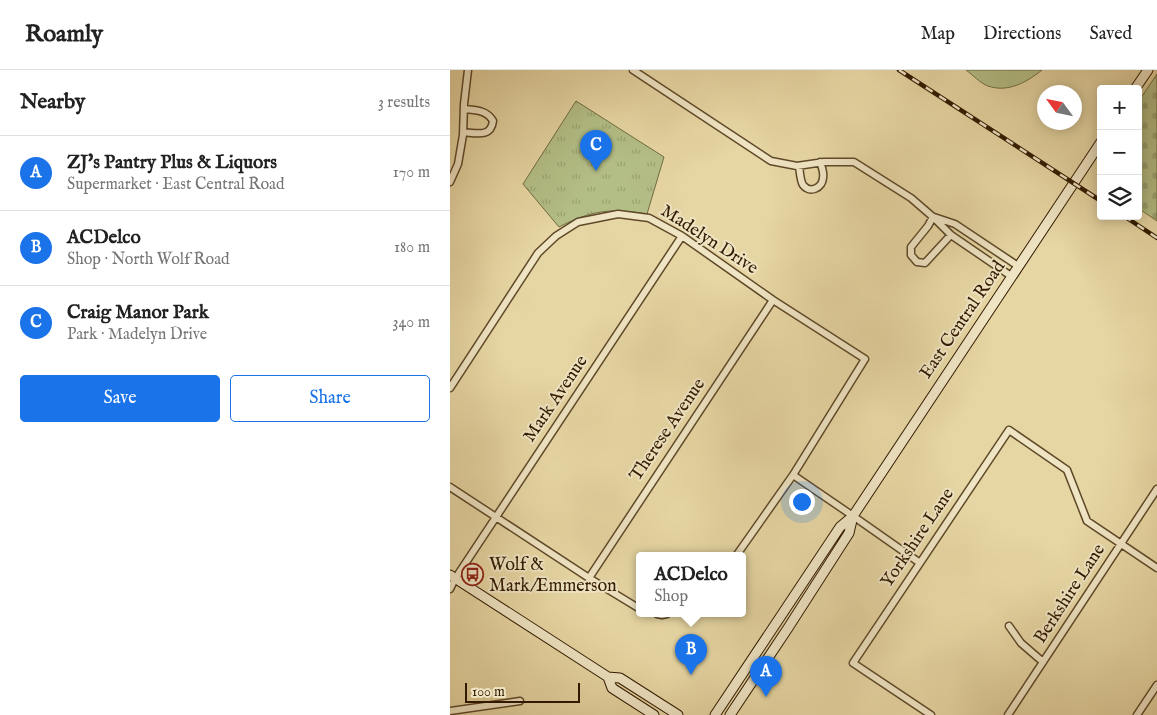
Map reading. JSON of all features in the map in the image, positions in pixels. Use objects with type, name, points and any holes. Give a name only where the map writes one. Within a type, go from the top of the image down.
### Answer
[{"type":"main road","points":[[1139,85],[1148,70]]},
{"type":"main road","name":"East Central Road","points":[[714,715],[840,528],[853,516],[1097,148]]},
{"type":"main road","name":"East Central Road","points":[[730,715],[848,533],[853,516]]},
{"type":"main road","points":[[453,577],[608,677],[620,678],[678,715]]},
{"type":"main road","points":[[608,677],[612,688],[654,715]]},
{"type":"street","points":[[450,182],[458,164],[464,132],[468,70]]},
{"type":"street","points":[[633,70],[772,161],[799,166],[820,162],[854,162],[911,198],[951,236],[1011,276]]},
{"type":"street","points":[[464,109],[488,114],[493,121],[490,130],[486,133],[464,132]]},
{"type":"street","points":[[799,166],[801,181],[804,186],[811,190],[820,186],[823,179],[820,162]]},
{"type":"street","name":"Madelyn Drive","points":[[450,388],[538,253],[556,236],[578,222],[618,214],[649,218],[682,236],[773,300],[865,359],[793,475]]},
{"type":"street","points":[[933,217],[955,224],[1018,266]]},
{"type":"street","points":[[933,217],[911,247],[911,255],[917,262],[925,263],[951,236]]},
{"type":"street","name":"Mark Avenue","points":[[450,589],[453,577],[682,236]]},
{"type":"street","name":"Therese Avenue","points":[[589,578],[773,300]]},
{"type":"street","name":"Yorkshire Lane","points":[[931,715],[853,663],[1008,430],[1067,470],[1087,522],[1120,544]]},
{"type":"street","points":[[739,552],[793,475],[920,563]]},
{"type":"street","points":[[450,488],[636,607]]},
{"type":"street","name":"Berkshire Lane","points":[[1008,715],[1157,489]]},
{"type":"street","points":[[1120,544],[1157,568]]},
{"type":"street","points":[[1009,626],[1021,643],[1044,662]]},
{"type":"street","points":[[1137,715],[1156,689]]},
{"type":"street","points":[[450,711],[520,701]]},
{"type":"green space","points":[[966,70],[1042,70],[1030,79],[1017,85],[995,88],[985,85]]},
{"type":"green space","points":[[1157,74],[1157,221],[1142,211],[1142,96]]},
{"type":"green space","points":[[576,101],[664,157],[647,214],[623,211],[602,212],[582,217],[559,227],[523,184]]},
{"type":"railway","points":[[899,70],[1097,198]]},
{"type":"railway","points":[[1130,220],[1157,238]]},
{"type":"place","name":"Craig Manor Park","points":[[596,171]]},
{"type":"place","name":"Wolf & Mark/Emmerson","points":[[473,575]]},
{"type":"place","name":"ACDelco","points":[[691,675]]},
{"type":"place","name":"ZJ's Pantry Plus & Liquors","points":[[766,697]]}]
